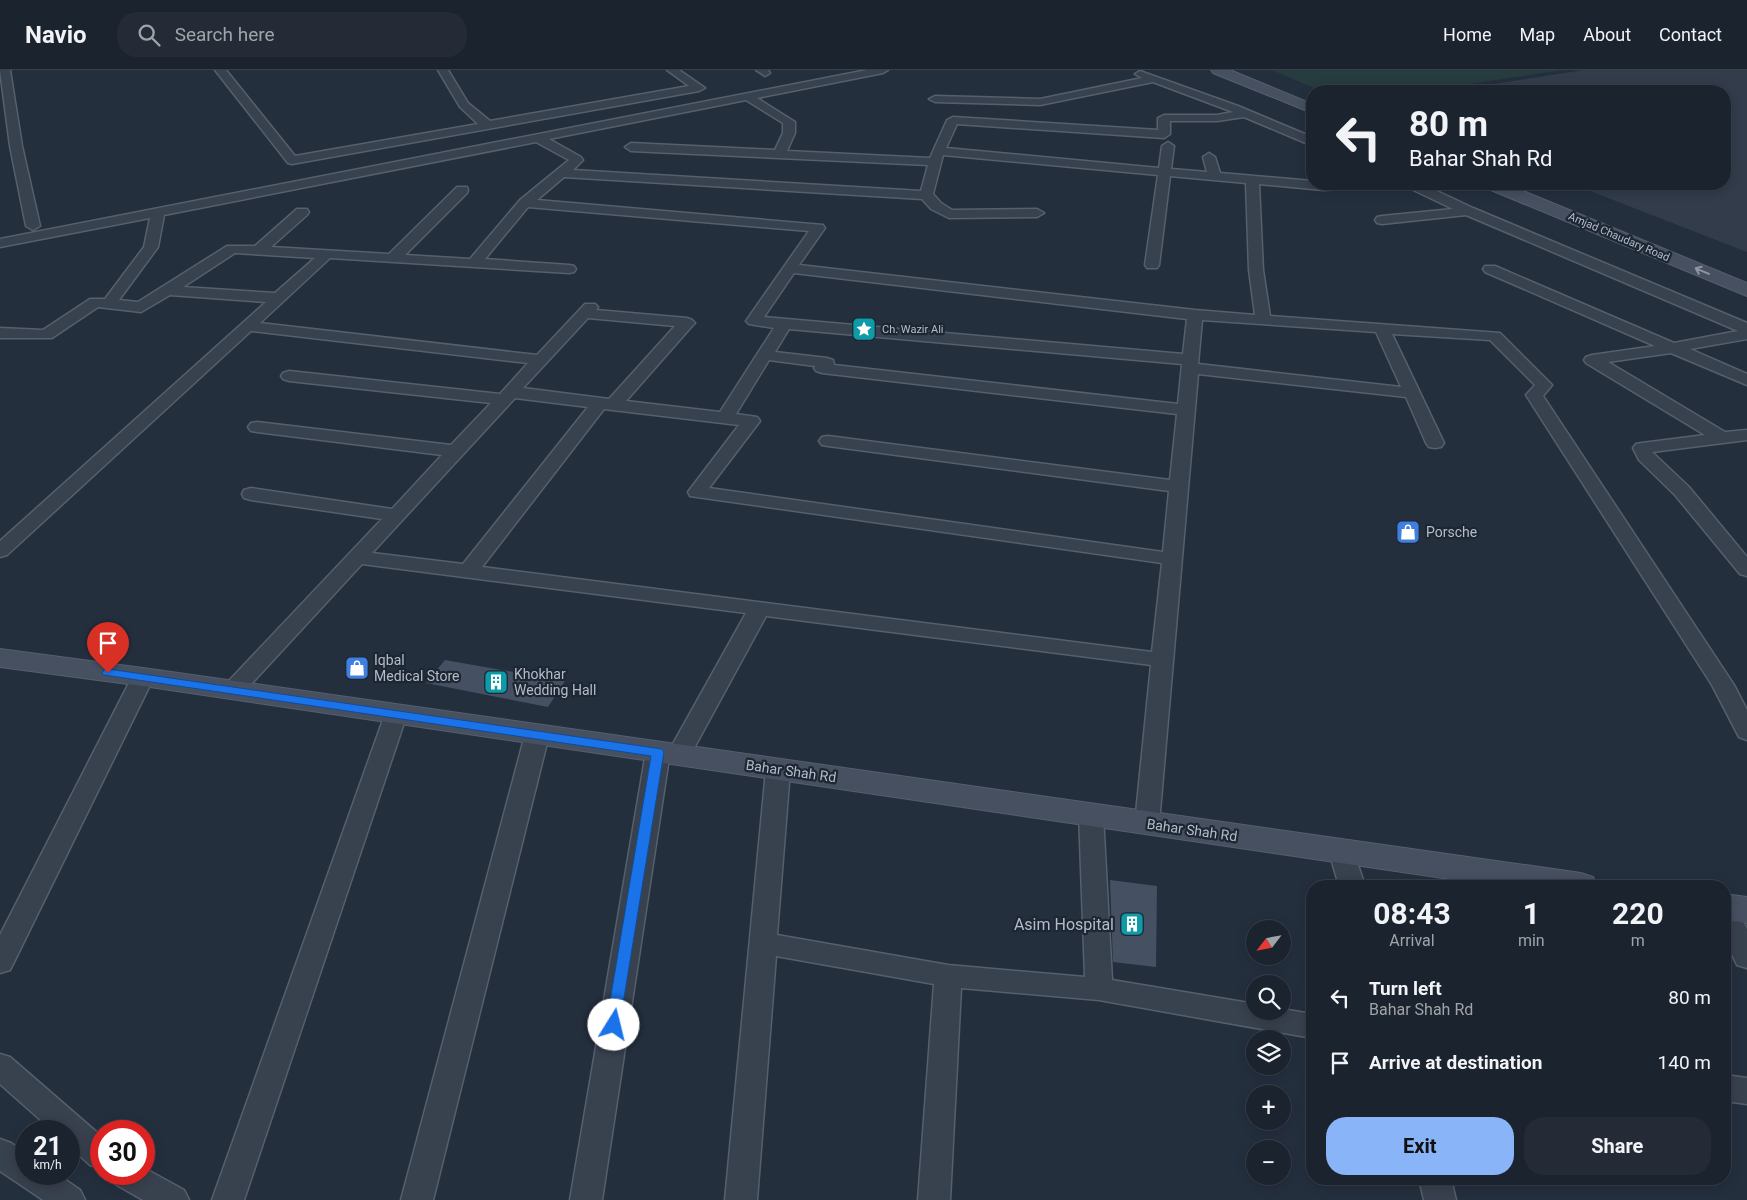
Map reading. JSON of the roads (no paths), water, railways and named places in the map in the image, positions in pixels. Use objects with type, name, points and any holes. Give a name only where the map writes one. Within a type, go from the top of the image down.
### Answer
[{"type":"main road","points":[[1218,70],[1306,107]]},
{"type":"main road","points":[[1245,71],[1306,96]]},
{"type":"main road","name":"Amjad Chaudary Road","points":[[1506,190],[1747,290]]},
{"type":"main road","name":"Amjad Chaudary Road","points":[[1536,190],[1747,276]]},
{"type":"main road","name":"Bahar Shah Rd","points":[[0,658],[143,677],[1540,880]]},
{"type":"main road","points":[[1731,909],[1747,910]]},
{"type":"street","points":[[5,70],[16,146],[34,226]]},
{"type":"street","points":[[220,70],[292,160],[700,88],[672,70]]},
{"type":"street","points":[[442,70],[464,105],[488,126]]},
{"type":"street","points":[[0,242],[748,97],[855,72],[883,70]]},
{"type":"street","points":[[1130,70],[1245,113],[1306,138]]},
{"type":"street","points":[[935,99],[1040,102],[1154,79]]},
{"type":"street","points":[[748,97],[789,122],[789,133],[780,154]]},
{"type":"street","points":[[926,195],[937,156],[953,120],[1164,134],[1164,118],[1217,118],[1245,113]]},
{"type":"street","points":[[615,123],[631,144],[629,151],[937,156],[1166,172],[1306,185]]},
{"type":"street","points":[[474,263],[525,203],[577,160],[538,138]]},
{"type":"street","points":[[1152,265],[1168,146]]},
{"type":"street","points":[[1208,157],[1215,177]]},
{"type":"street","points":[[606,176],[617,166]]},
{"type":"street","points":[[561,173],[926,195],[936,206],[949,214],[1037,213]]},
{"type":"street","points":[[1252,180],[1256,270],[1263,320]]},
{"type":"street","points":[[393,258],[462,190]]},
{"type":"street","points":[[1424,190],[1468,211],[1747,329]]},
{"type":"street","points":[[525,203],[818,228],[754,321],[1190,364],[1412,393]]},
{"type":"street","points":[[1382,220],[1468,211]]},
{"type":"street","points":[[109,304],[150,248],[158,212]]},
{"type":"street","points":[[259,250],[302,212]]},
{"type":"street","points":[[0,333],[46,335],[95,302],[141,306],[232,249],[569,269]]},
{"type":"street","points":[[0,551],[327,254]]},
{"type":"street","points":[[790,268],[1195,315],[1494,336],[1544,385],[1534,395],[1723,685],[1747,732]]},
{"type":"street","points":[[1490,270],[1747,380]]},
{"type":"street","points":[[167,290],[278,298]]},
{"type":"street","points":[[233,690],[587,310],[687,323],[607,404],[468,571]]},
{"type":"street","points":[[1147,823],[1195,315]]},
{"type":"street","points":[[725,418],[784,324]]},
{"type":"street","points":[[248,326],[540,360]]},
{"type":"street","points":[[1382,328],[1435,443]]},
{"type":"street","points":[[1722,438],[1592,360],[1747,334]]},
{"type":"street","points":[[764,355],[827,363],[822,368],[1186,410]]},
{"type":"street","points":[[289,376],[607,404],[751,421],[697,492],[1172,559]]},
{"type":"street","points":[[258,427],[455,451]]},
{"type":"street","points":[[1745,436],[1642,448],[1646,456],[1688,498],[1747,570]]},
{"type":"street","points":[[828,441],[1179,487]]},
{"type":"street","points":[[251,494],[397,515]]},
{"type":"street","points":[[357,557],[1162,660]]},
{"type":"street","points":[[586,1200],[668,754],[759,608]]},
{"type":"street","points":[[0,962],[143,677]]},
{"type":"street","points":[[228,1200],[396,714]]},
{"type":"street","points":[[417,1200],[537,735]]},
{"type":"street","points":[[741,1200],[778,770]]},
{"type":"street","points":[[1091,815],[1098,989]]},
{"type":"street","points":[[1342,851],[1350,880]]},
{"type":"street","points":[[1731,922],[1747,957]]},
{"type":"street","points":[[763,942],[948,976],[1098,989],[1306,1025]]},
{"type":"street","points":[[934,1200],[948,976]]},
{"type":"street","points":[[0,1066],[90,1145]]},
{"type":"street","points":[[1731,1089],[1747,1091]]},
{"type":"street","points":[[0,1153],[15,1163]]},
{"type":"street","points":[[47,1185],[69,1200]]},
{"type":"street","points":[[146,1185],[174,1200]]},
{"type":"street","points":[[1436,1185],[1440,1200]]},
{"type":"place","name":"Ch. Wazir Ali","points":[[864,329]]},
{"type":"place","name":"Porsche","points":[[1408,532]]},
{"type":"place","name":"Iqbal Medical Store","points":[[357,668]]},
{"type":"place","name":"Khokhar Wedding Hall","points":[[496,682]]},
{"type":"place","name":"Asim Hospital","points":[[1132,924]]}]
